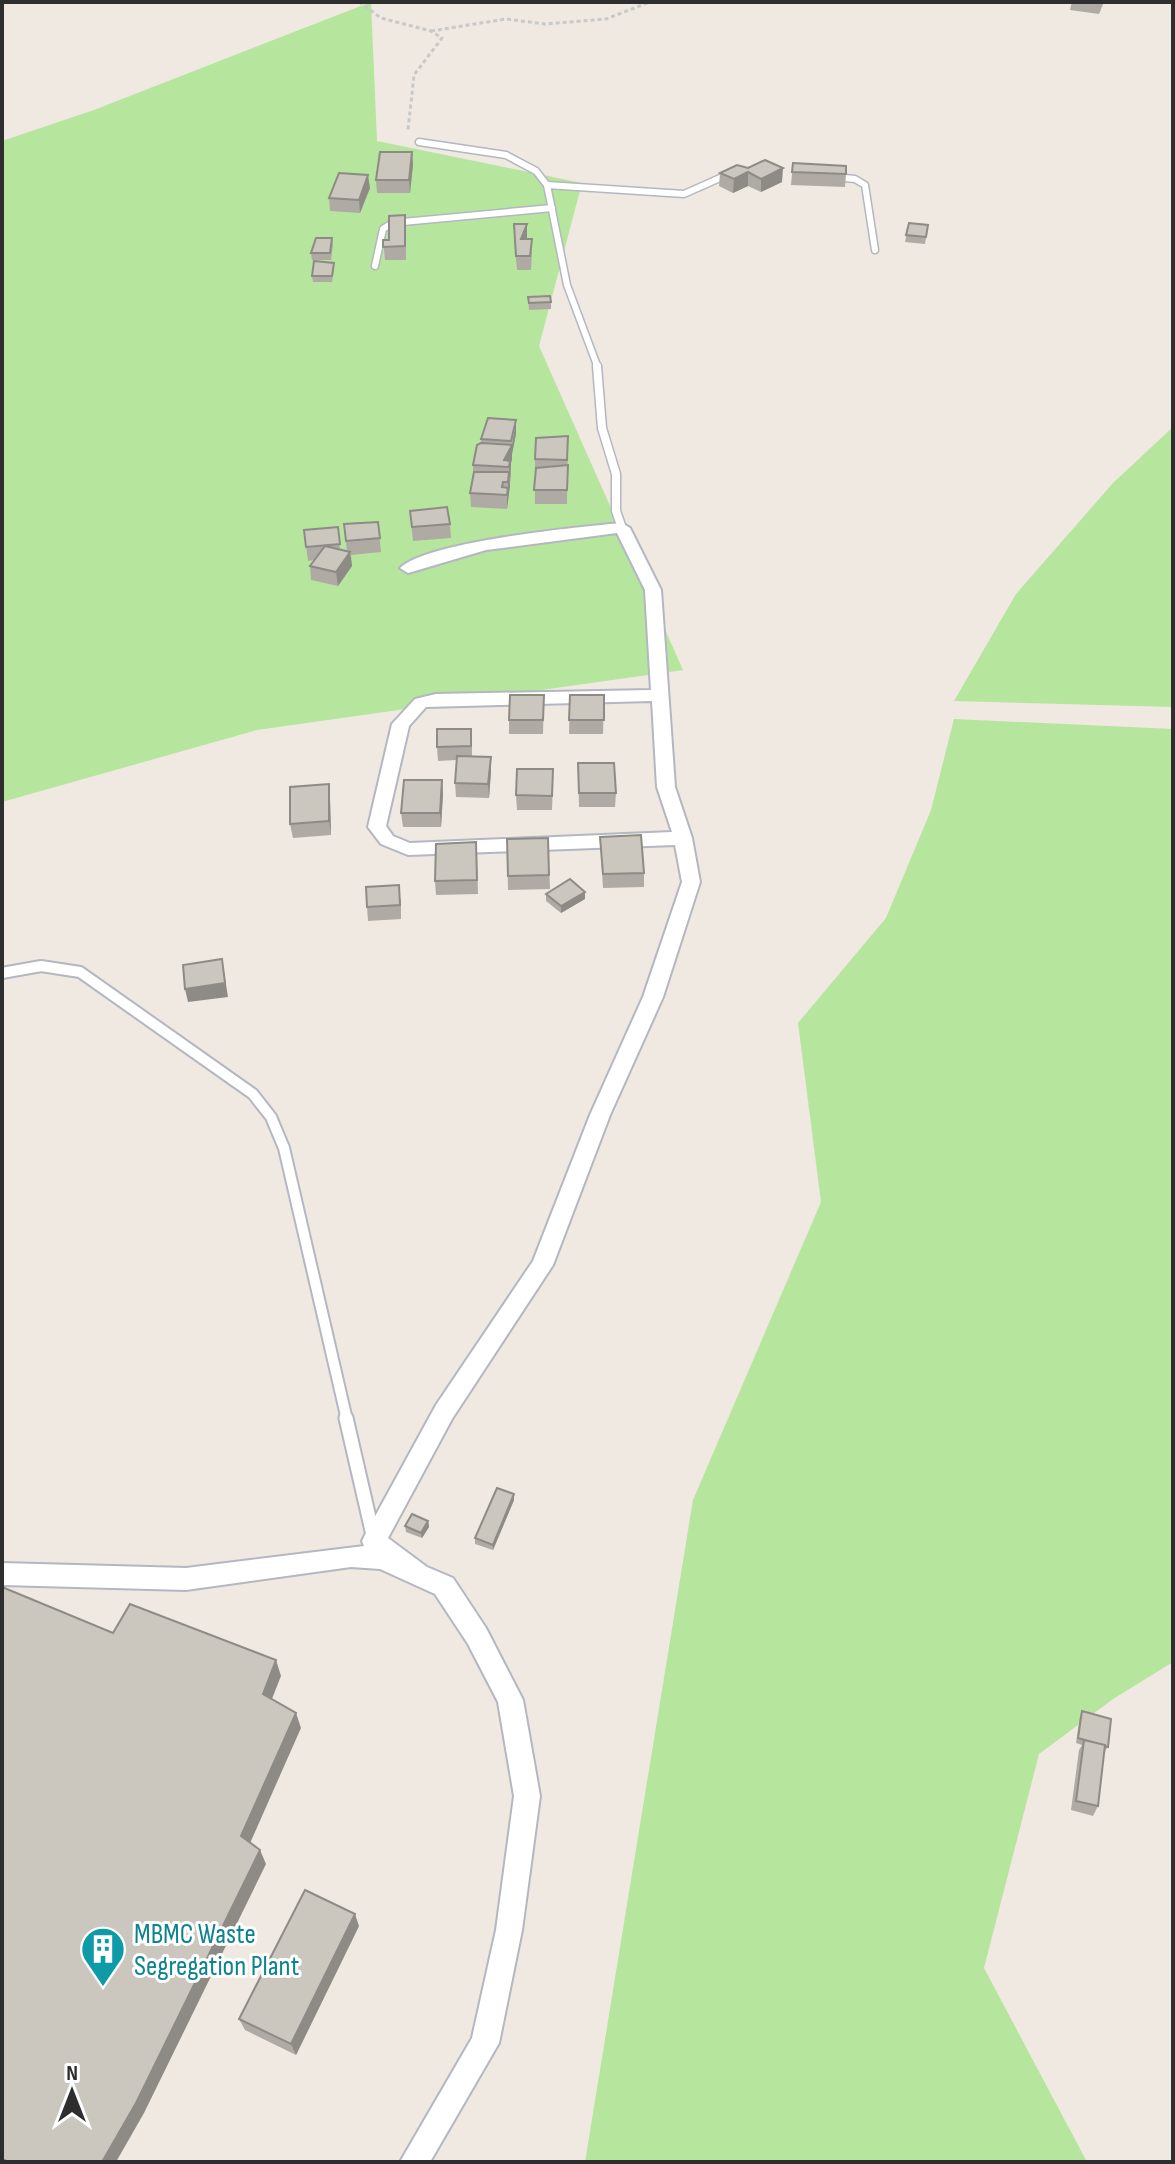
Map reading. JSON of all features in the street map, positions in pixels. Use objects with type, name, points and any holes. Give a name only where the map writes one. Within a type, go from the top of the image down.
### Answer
[{"type":"street","points":[[408,568],[433,558],[544,535],[622,528],[653,590],[666,787],[683,838],[691,882],[682,918],[542,1265],[444,1412],[374,1541],[418,1573]]},
{"type":"street","points":[[660,695],[436,700],[421,703],[401,724],[377,827],[387,840],[408,849],[683,838]]},
{"type":"street","points":[[2,1574],[186,1579],[351,1556],[382,1558],[444,1586],[477,1636],[510,1700],[527,1796],[509,1930],[485,2043],[414,2162]]},
{"type":"lane","points":[[419,142],[512,156],[542,177],[547,185],[567,285],[598,367],[602,428],[616,474],[616,511],[622,528]]},
{"type":"lane","points":[[547,185],[684,194],[744,169]]},
{"type":"lane","points":[[830,177],[855,179],[865,185],[875,250]]},
{"type":"lane","points":[[375,266],[383,229],[392,223],[552,208]]},
{"type":"lane","points":[[2,973],[14,968],[54,965],[80,972],[253,1094],[271,1117],[284,1148],[374,1541]]},
{"type":"path","points":[[359,2],[381,18],[431,31],[442,38],[440,45],[412,80],[408,131],[419,142]]},
{"type":"path","points":[[431,31],[506,19],[545,24],[606,19],[650,2]]},
{"type":"green space","points":[[371,2],[377,141],[582,183],[539,346],[683,670],[257,730],[2,802],[2,141],[94,110]]},
{"type":"green space","points":[[1173,427],[1173,707],[954,701],[1016,594],[1113,483]]},
{"type":"green space","points":[[954,719],[1173,729],[1173,1662],[1113,1699],[1039,1754],[984,1968],[1087,2162],[585,2162],[693,1500],[821,1202],[798,1023],[886,918],[931,810]]},
{"type":"building","points":[[380,152],[412,152],[409,180],[376,180]]},
{"type":"building","points":[[765,160],[783,168],[761,179],[748,172],[734,179],[720,173],[737,165],[748,168]]},
{"type":"building","points":[[793,163],[846,166],[846,174],[792,172]]},
{"type":"building","points":[[339,173],[368,175],[359,200],[329,198]]},
{"type":"building","points":[[405,215],[405,246],[383,247],[383,240],[389,240],[389,216]]},
{"type":"building","points":[[909,223],[928,225],[926,237],[906,235]]},
{"type":"building","points":[[514,224],[527,224],[521,239],[532,239],[530,256],[516,256]]},
{"type":"building","points":[[316,238],[332,238],[330,253],[311,253]]},
{"type":"building","points":[[314,261],[334,263],[332,276],[312,276]]},
{"type":"building","points":[[550,296],[551,302],[529,303],[528,297]]},
{"type":"building","points":[[488,418],[516,420],[511,441],[481,439]]},
{"type":"building","points":[[568,436],[567,460],[535,459],[536,438]]},
{"type":"building","points":[[477,445],[512,445],[504,460],[510,461],[509,467],[473,465]]},
{"type":"building","points":[[568,465],[567,490],[534,490],[536,468]]},
{"type":"building","points":[[474,472],[509,472],[508,482],[503,482],[502,487],[508,488],[507,495],[470,493]]},
{"type":"building","points":[[447,507],[450,524],[412,527],[410,511]]},
{"type":"building","points":[[378,522],[380,538],[346,541],[344,524]]},
{"type":"building","points":[[338,527],[340,544],[306,547],[304,530]]},
{"type":"building","points":[[325,546],[350,552],[336,572],[310,566]]},
{"type":"building","points":[[510,695],[544,695],[543,720],[509,720]]},
{"type":"building","points":[[570,695],[604,695],[604,720],[569,720]]},
{"type":"building","points":[[437,729],[471,729],[471,746],[437,747]]},
{"type":"building","points":[[457,756],[491,757],[488,784],[455,783]]},
{"type":"building","points":[[578,763],[614,763],[616,793],[579,793]]},
{"type":"building","points":[[517,769],[553,769],[552,796],[516,795]]},
{"type":"building","points":[[404,780],[442,780],[440,813],[401,813]]},
{"type":"building","points":[[329,784],[329,821],[290,824],[290,787]]},
{"type":"building","points":[[641,835],[644,873],[603,874],[600,837]]},
{"type":"building","points":[[548,838],[549,875],[508,876],[507,839]]},
{"type":"building","points":[[476,842],[477,880],[435,881],[436,844]]},
{"type":"building","points":[[570,879],[585,892],[561,906],[546,894]]},
{"type":"building","points":[[399,885],[400,905],[367,907],[366,887]]},
{"type":"building","points":[[222,959],[225,983],[185,989],[183,965]]},
{"type":"building","points":[[497,1488],[514,1494],[493,1545],[475,1538]]},
{"type":"building","points":[[412,1514],[428,1521],[421,1533],[405,1526]]},
{"type":"building","name":"MBMC Waste Segregation Plant","points":[[2,1587],[113,1633],[130,1604],[276,1660],[263,1694],[296,1713],[241,1836],[260,1850],[136,2103],[102,2162],[9,2162],[2,2159]]},
{"type":"building","points":[[1082,1711],[1111,1719],[1108,1747],[1078,1738]]},
{"type":"building","points":[[1084,1740],[1105,1745],[1098,1806],[1076,1801]]},
{"type":"building","points":[[305,1890],[355,1914],[291,2044],[239,2019]]},
{"type":"place","name":"MBMC Waste Segregation Plant","points":[[103,1988]]}]
